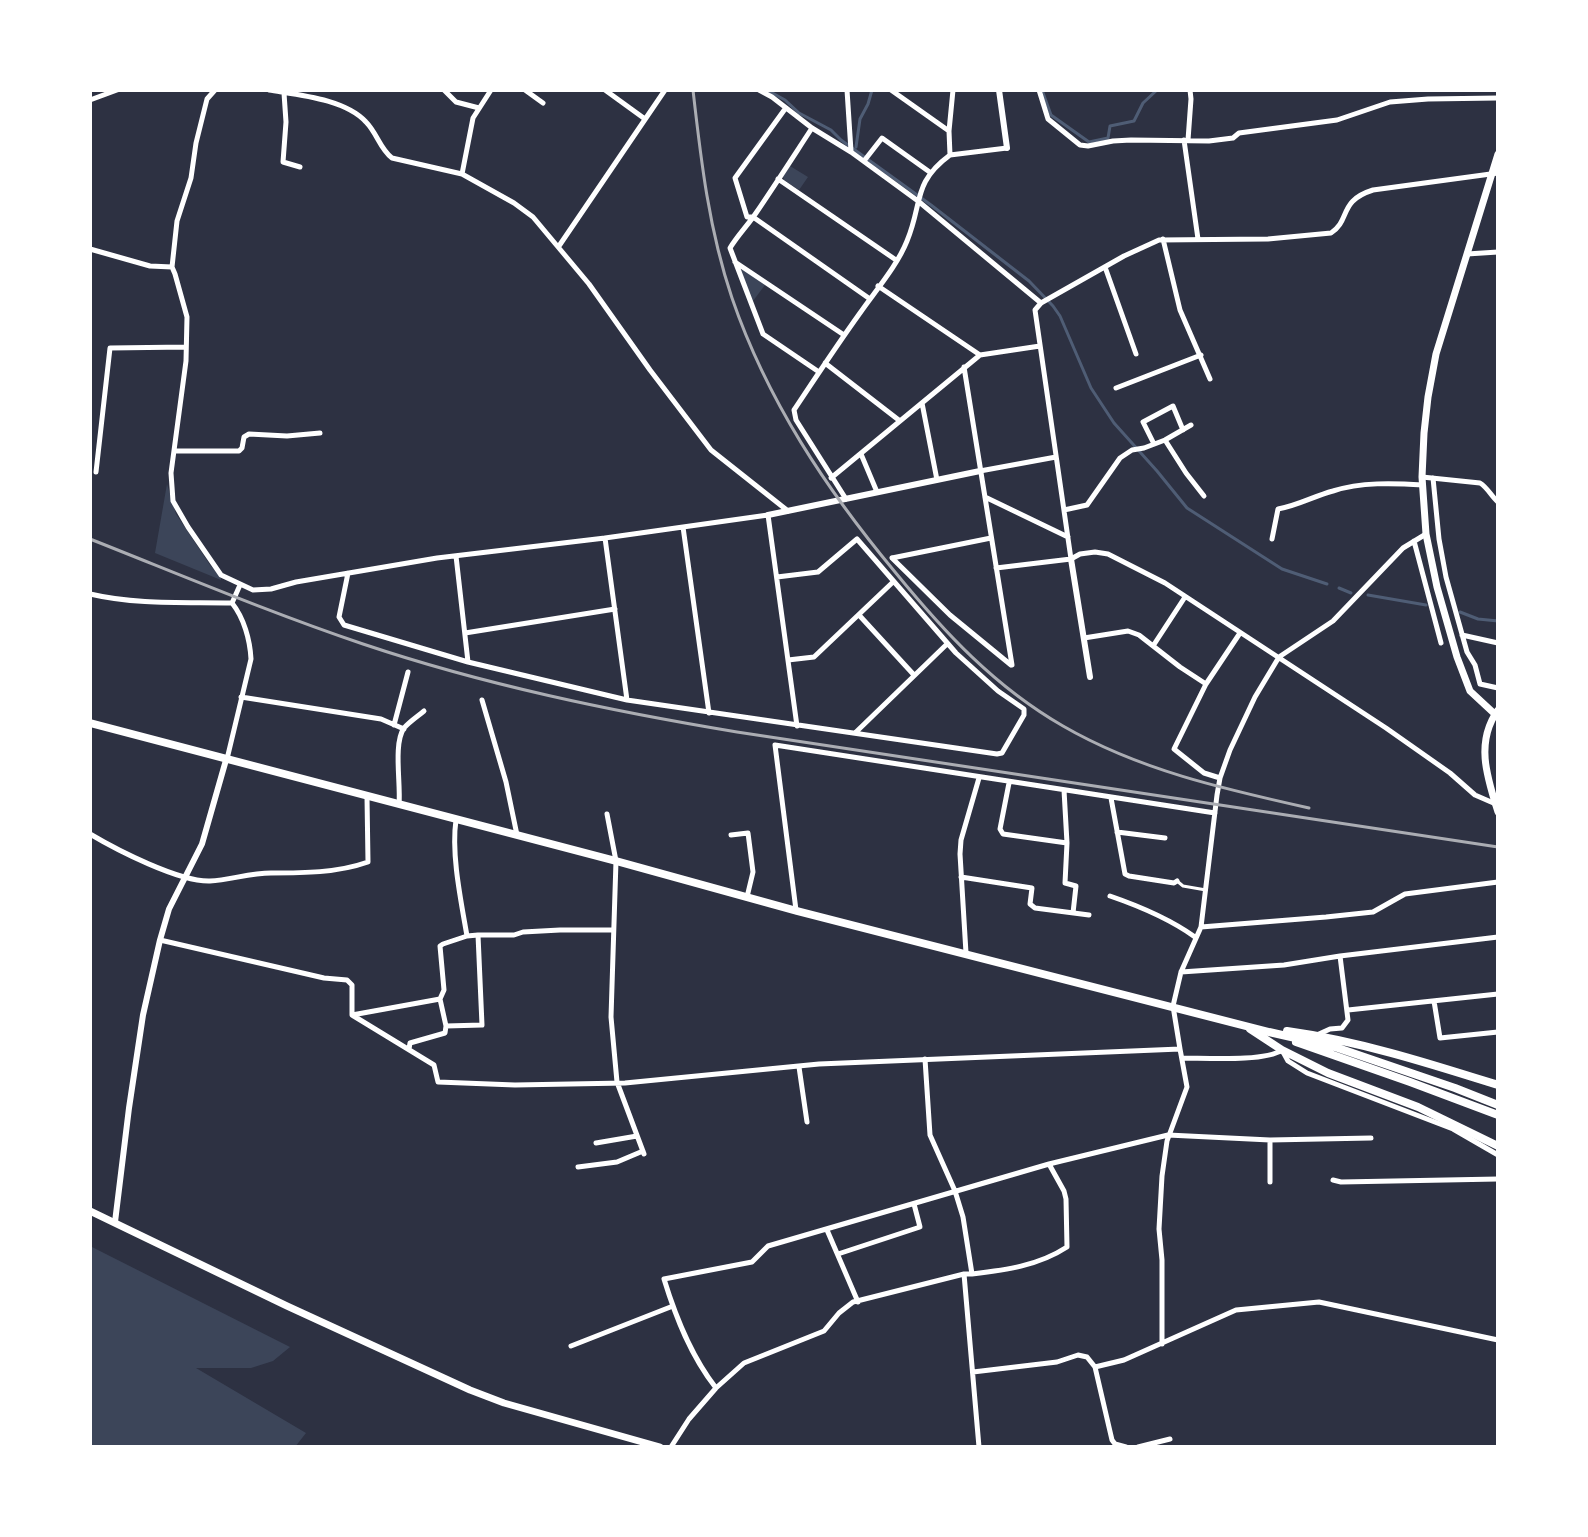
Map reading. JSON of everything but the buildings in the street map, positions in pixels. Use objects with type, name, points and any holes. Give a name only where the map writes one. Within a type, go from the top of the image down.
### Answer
[{"type":"highway","points":[[90,723],[797,911],[1243,1024],[1498,1115]]},
{"type":"highway","points":[[1243,1024],[1318,1035],[1409,1057],[1498,1085]]},
{"type":"highway","points":[[1243,1024],[1282,1050],[1328,1073],[1418,1107],[1498,1146]]},
{"type":"highway","points":[[1269,1032],[1335,1047],[1498,1105]]},
{"type":"main road","points":[[1498,154],[1495,173],[1436,354],[1424,433],[1422,481],[1426,534],[1457,657],[1474,696],[1497,714],[1487,731],[1484,754],[1498,812]]},
{"type":"main road","points":[[90,1211],[470,1390],[504,1403],[660,1447]]},
{"type":"street","points":[[90,100],[117,90]]},
{"type":"street","points":[[215,90],[207,99],[191,178],[177,221],[172,267],[187,317],[171,473],[173,501],[188,527],[221,575],[240,585],[253,590],[271,589],[296,582],[456,556],[789,512],[1056,457]]},
{"type":"street","points":[[269,90],[347,107],[371,127],[385,153],[392,158],[462,174],[533,217],[589,284],[711,450],[789,512]]},
{"type":"street","points":[[444,90],[456,102],[479,108]]},
{"type":"street","points":[[462,174],[473,118],[491,90]]},
{"type":"street","points":[[525,90],[543,103]]},
{"type":"street","points":[[605,90],[645,119]]},
{"type":"street","points":[[559,246],[665,90]]},
{"type":"street","points":[[759,90],[918,201],[1041,303]]},
{"type":"street","points":[[772,97],[775,90]]},
{"type":"street","points":[[847,90],[851,152]]},
{"type":"street","points":[[891,90],[949,131]]},
{"type":"street","points":[[950,155],[953,90]]},
{"type":"street","points":[[847,500],[831,478],[794,410],[896,260],[907,240],[924,182],[939,163],[950,155],[1007,148],[999,90]]},
{"type":"street","points":[[1039,90],[1048,119],[1080,145],[1088,146],[1113,141],[1209,141],[1233,138],[1239,133],[1337,120],[1390,102],[1498,98]]},
{"type":"street","points":[[1190,90],[1186,140],[1198,239]]},
{"type":"street","points":[[284,93],[286,122],[283,162],[300,167]]},
{"type":"street","points":[[785,109],[735,178],[747,217],[753,217],[870,299]]},
{"type":"street","points":[[812,128],[730,248],[763,334],[819,372]]},
{"type":"street","points":[[864,161],[882,138],[931,173]]},
{"type":"street","points":[[1090,677],[1035,310],[1041,303],[1124,256],[1163,239],[1268,239],[1331,233],[1338,228],[1347,207],[1360,194],[1495,173]]},
{"type":"street","points":[[778,179],[896,260]]},
{"type":"street","points":[[1163,239],[1180,310],[1210,379]]},
{"type":"street","points":[[90,249],[150,266],[172,267]]},
{"type":"street","points":[[1467,254],[1498,252]]},
{"type":"street","points":[[735,262],[844,335]]},
{"type":"street","points":[[1105,267],[1136,354]]},
{"type":"street","points":[[878,286],[980,355]]},
{"type":"street","points":[[831,478],[980,355],[1040,346]]},
{"type":"street","points":[[96,472],[110,348],[186,347]]},
{"type":"street","points":[[1116,388],[1201,355]]},
{"type":"street","points":[[825,363],[900,421]]},
{"type":"street","points":[[964,367],[1012,665],[950,615],[892,558],[991,538]]},
{"type":"street","points":[[922,403],[937,480]]},
{"type":"street","points":[[1154,444],[1143,422],[1173,406],[1183,430]]},
{"type":"street","points":[[1064,510],[1087,505],[1120,458],[1132,450],[1165,440],[1191,425]]},
{"type":"street","points":[[174,451],[239,451],[244,437],[249,434],[287,436],[320,433]]},
{"type":"street","points":[[1165,440],[1204,496]]},
{"type":"street","points":[[861,454],[878,493]]},
{"type":"street","points":[[1433,478],[1446,577],[1467,652],[1475,665],[1480,684],[1498,688]]},
{"type":"street","points":[[1272,539],[1278,509],[1294,507],[1335,490],[1365,484],[1433,478],[1480,483],[1498,502]]},
{"type":"street","points":[[984,496],[1068,537]]},
{"type":"street","points":[[768,515],[797,726]]},
{"type":"street","points":[[683,527],[709,713]]},
{"type":"street","points":[[1162,1344],[1159,1229],[1162,1176],[1168,1135],[1187,1087],[1173,1006],[1181,972],[1201,927],[1220,778],[1255,697],[1279,657],[1333,621],[1403,548],[1426,534]]},
{"type":"street","points":[[605,538],[627,700]]},
{"type":"street","points":[[348,573],[339,612],[344,625],[468,662],[627,700],[1002,753],[1024,715],[1024,709],[998,691],[947,644],[857,539],[818,572],[777,577]]},
{"type":"street","points":[[1414,541],[1441,643]]},
{"type":"street","points":[[996,568],[1071,559],[1095,552],[1108,554],[1165,583],[1450,773],[1475,795],[1498,805]]},
{"type":"street","points":[[456,556],[468,662]]},
{"type":"street","points":[[788,660],[814,657],[893,582]]},
{"type":"street","points":[[232,603],[240,585]]},
{"type":"street","points":[[90,594],[144,602],[232,603],[238,610],[251,659],[202,844],[169,909],[160,940],[143,1015],[115,1222]]},
{"type":"street","points":[[1153,646],[1185,597]]},
{"type":"street","points":[[465,633],[615,609]]},
{"type":"street","points":[[859,615],[914,675]]},
{"type":"street","points":[[1084,638],[1128,631],[1139,635],[1206,684]]},
{"type":"street","points":[[1220,778],[1204,773],[1174,749],[1206,684],[1240,633]]},
{"type":"street","points":[[1462,635],[1498,643]]},
{"type":"street","points":[[855,734],[947,644]]},
{"type":"street","points":[[394,725],[408,672]]},
{"type":"street","points":[[241,697],[381,719],[404,729]]},
{"type":"street","points":[[482,700],[518,836]]},
{"type":"street","points":[[399,804],[398,752],[404,729],[424,711]]},
{"type":"street","points":[[797,911],[775,745],[1215,813]]},
{"type":"street","points":[[966,953],[961,840],[979,778]]},
{"type":"street","points":[[1009,783],[1000,829],[1003,834],[1067,843]]},
{"type":"street","points":[[1064,790],[1067,843],[1065,883],[1076,886],[1073,913]]},
{"type":"street","points":[[90,834],[112,848],[176,874],[206,881],[353,867],[368,862],[367,796]]},
{"type":"street","points":[[1111,798],[1125,874],[1177,881],[1183,886],[1206,890]]},
{"type":"street","points":[[578,1167],[617,1162],[643,1152],[617,1082],[611,1017],[616,861],[607,814]]},
{"type":"street","points":[[456,820],[459,887],[467,936]]},
{"type":"street","points":[[1117,832],[1165,838]]},
{"type":"street","points":[[731,835],[748,833],[753,872],[747,897]]},
{"type":"street","points":[[961,877],[1032,888],[1030,904],[1035,908],[1089,915]]},
{"type":"street","points":[[1201,927],[1373,912],[1405,894],[1498,882]]},
{"type":"street","points":[[1110,896],[1182,927],[1195,937]]},
{"type":"street","points":[[409,1049],[410,1043],[445,1033],[440,999],[444,990],[440,946],[467,936],[612,930]]},
{"type":"street","points":[[446,1026],[482,1025],[478,935]]},
{"type":"street","points":[[1181,972],[1284,965],[1498,937]]},
{"type":"street","points":[[160,940],[324,978],[347,980],[352,985],[352,1015]]},
{"type":"street","points":[[1318,1035],[1342,1028],[1348,1020],[1340,956]]},
{"type":"street","points":[[1348,1010],[1498,994]]},
{"type":"street","points":[[352,1015],[440,999]]},
{"type":"street","points":[[1434,1001],[1440,1038],[1498,1032]]},
{"type":"street","points":[[352,1015],[434,1065],[438,1082],[515,1085],[617,1082],[819,1064],[1180,1049]]},
{"type":"street","points":[[1182,1058],[1239,1058],[1275,1055],[1282,1050],[1288,1061],[1307,1073],[1453,1129],[1498,1155]]},
{"type":"street","points":[[925,1059],[930,1135],[963,1217],[979,1447]]},
{"type":"street","points":[[799,1067],[807,1122]]},
{"type":"street","points":[[716,1388],[701,1369],[664,1279],[752,1262],[768,1246],[1049,1164],[1168,1135],[1270,1140],[1371,1138]]},
{"type":"street","points":[[596,1143],[637,1136]]},
{"type":"street","points":[[1270,1140],[1270,1182]]},
{"type":"street","points":[[671,1447],[689,1419],[716,1388],[744,1363],[824,1331],[853,1302],[968,1274],[1017,1268],[1067,1247],[1066,1199],[1049,1164]]},
{"type":"street","points":[[1333,1180],[1498,1179]]},
{"type":"street","points":[[838,1254],[920,1227],[914,1204]]},
{"type":"street","points":[[827,1230],[858,1302]]},
{"type":"street","points":[[1095,1367],[1124,1360],[1236,1310],[1319,1302],[1498,1340]]},
{"type":"street","points":[[571,1346],[673,1306]]},
{"type":"street","points":[[973,1372],[1057,1362],[1078,1355],[1087,1357],[1095,1367],[1112,1440],[1126,1447]]},
{"type":"street","points":[[1138,1447],[1170,1439]]},
{"type":"shaded area","points":[[790,166],[808,177],[799,190],[784,180],[783,176]]},
{"type":"shaded area","points":[[742,269],[765,285],[753,301],[740,271]]},
{"type":"shaded area","points":[[167,484],[176,514],[221,580],[155,553]]},
{"type":"shaded area","points":[[90,1246],[290,1347],[273,1361],[251,1368],[196,1368],[306,1433],[295,1447],[90,1447]]},
{"type":"waterway","points":[[767,90],[799,113],[831,130],[1029,281],[1060,316],[1091,388],[1114,423],[1187,508],[1282,569],[1327,584]]},
{"type":"waterway","points":[[856,147],[860,119],[872,90]]},
{"type":"waterway","points":[[1042,90],[1051,115],[1089,142],[1108,138],[1110,126],[1134,121],[1143,103],[1157,90]]},
{"type":"waterway","points":[[1339,588],[1351,593]]},
{"type":"waterway","points":[[1368,595],[1426,605]]},
{"type":"waterway","points":[[1460,612],[1478,619],[1498,621]]},
{"type":"railway","points":[[693,90],[712,221],[724,272],[746,336],[781,408],[822,476],[913,594],[993,676],[1063,726],[1152,766],[1309,808]]},
{"type":"railway","points":[[90,539],[260,607],[363,644],[548,696],[737,732],[1498,847]]}]
